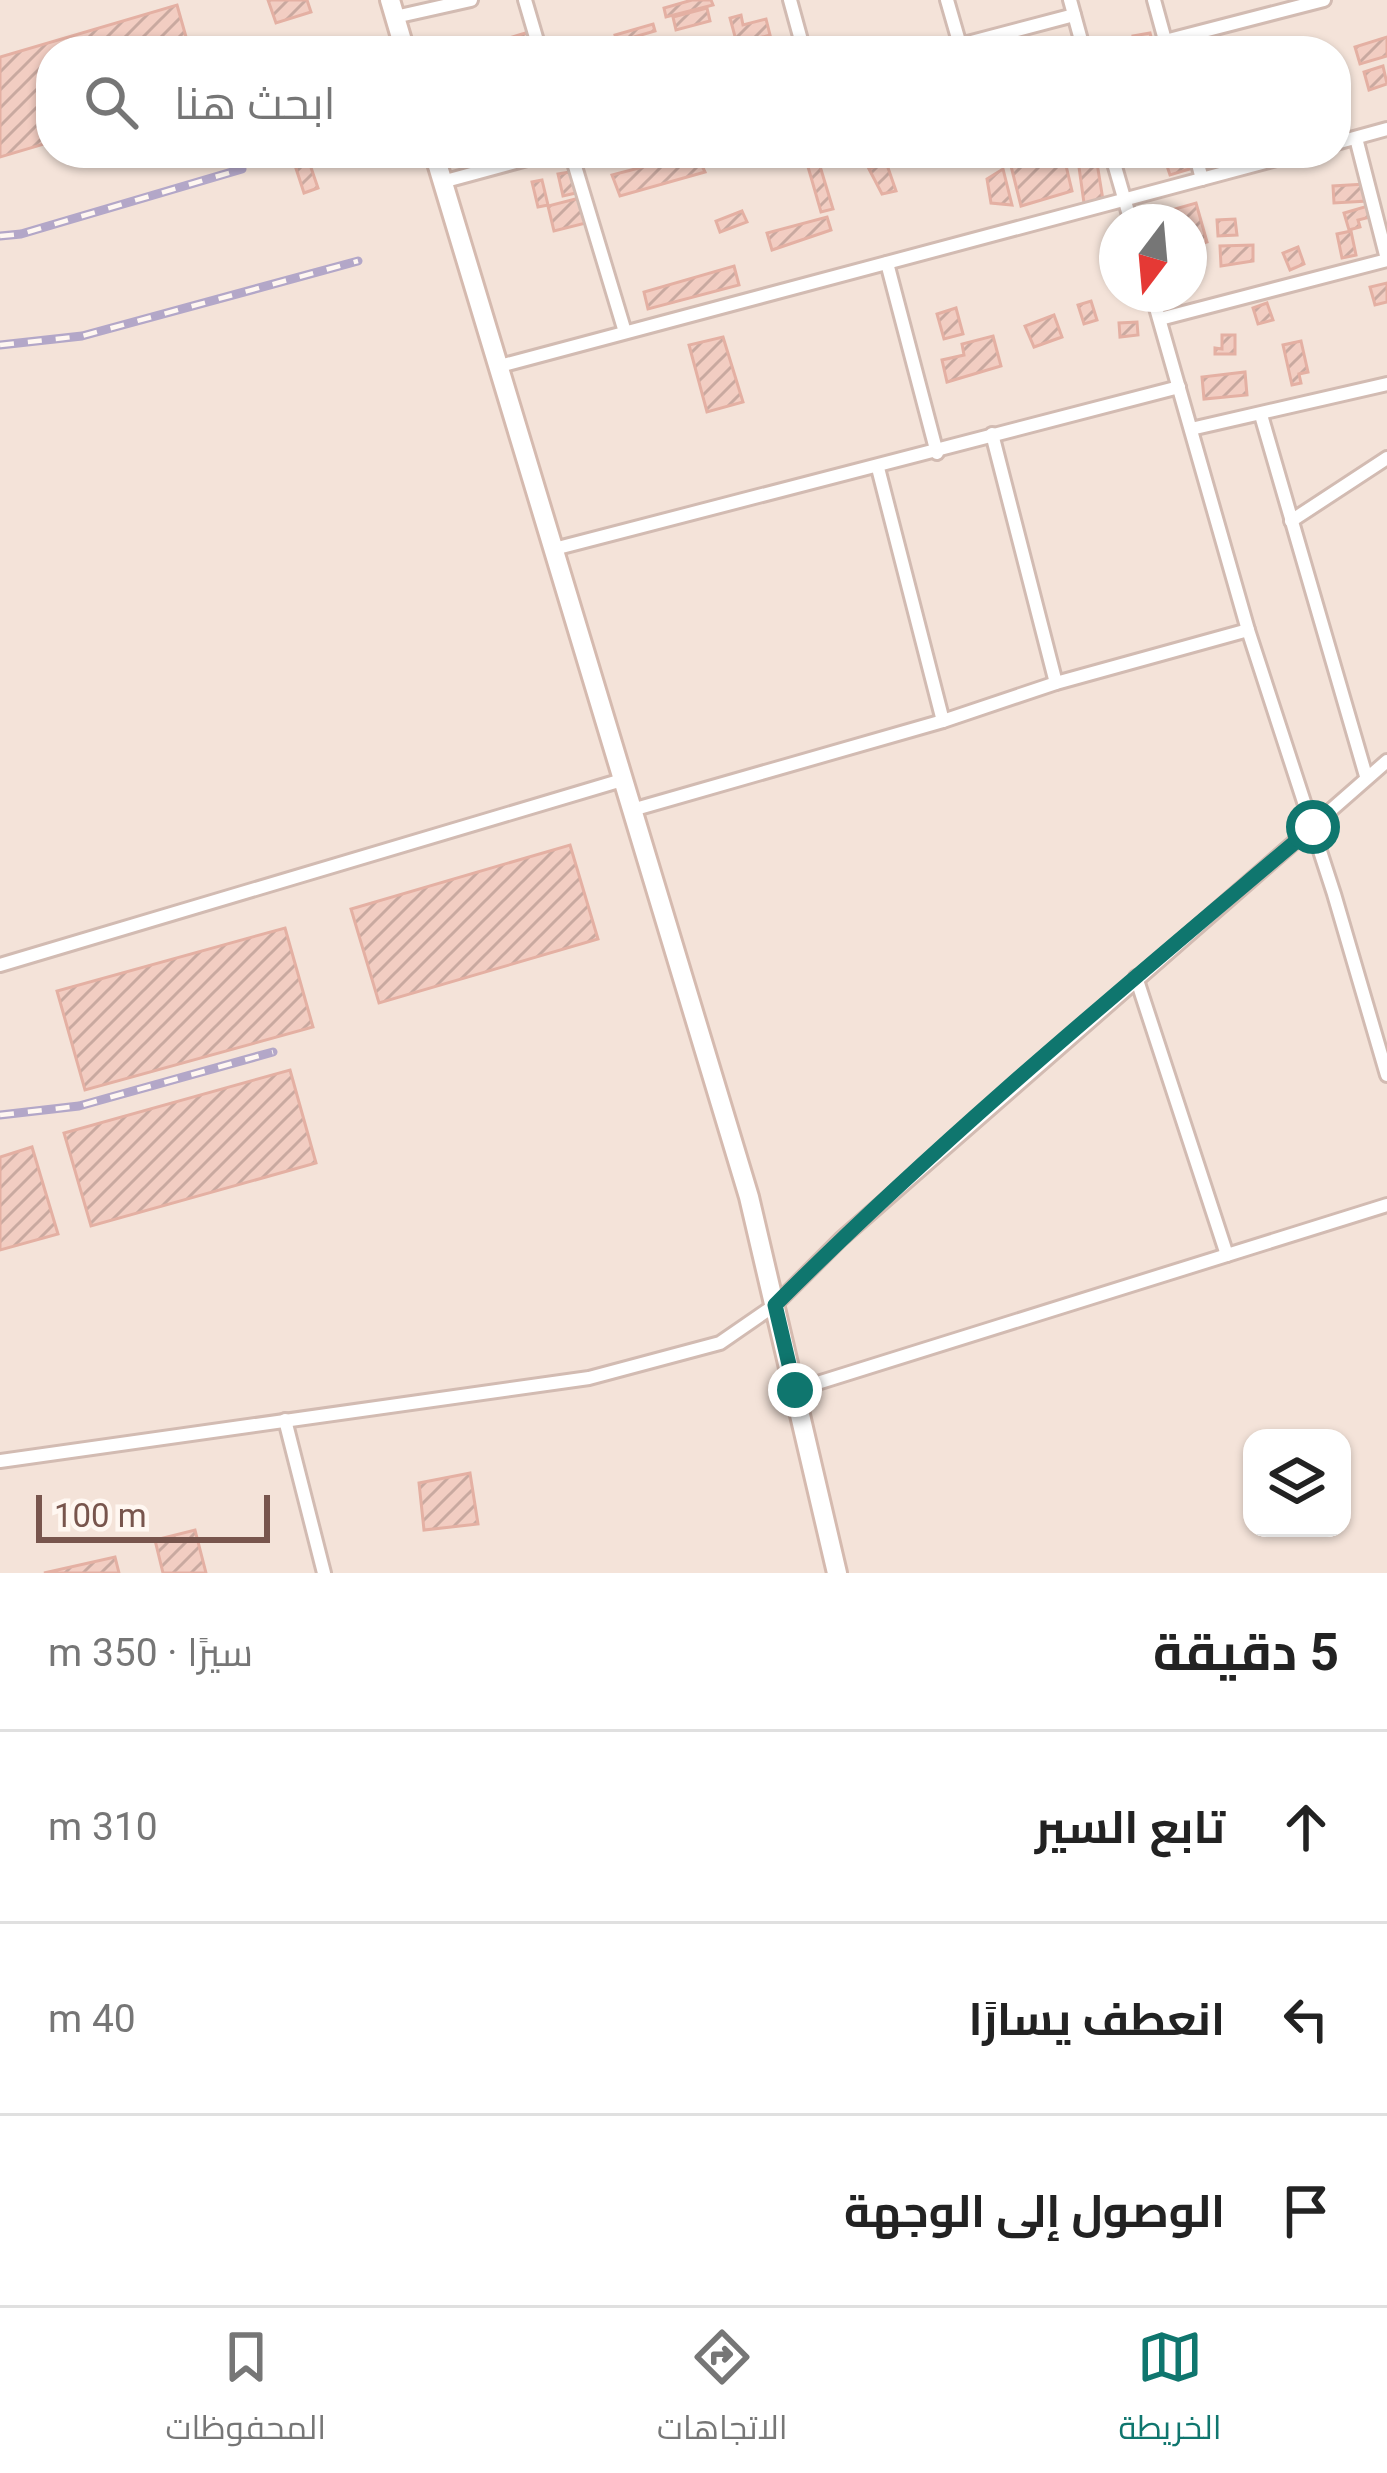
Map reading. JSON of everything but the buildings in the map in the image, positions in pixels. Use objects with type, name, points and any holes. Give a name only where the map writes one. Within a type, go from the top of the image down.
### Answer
[{"type":"street","points":[[392,9],[471,0]]},
{"type":"street","points":[[525,0],[536,36]]},
{"type":"street","points":[[790,0],[799,36]]},
{"type":"street","points":[[947,0],[957,36]]},
{"type":"street","points":[[1154,0],[1164,36]]},
{"type":"street","points":[[1195,36],[1283,5],[1324,0]]},
{"type":"street","points":[[987,36],[1072,7],[1080,36]]},
{"type":"street","points":[[1351,139],[1387,128]]},
{"type":"street","points":[[1160,319],[1387,260],[1356,138]]},
{"type":"street","points":[[438,168],[748,1196],[837,1573]]},
{"type":"street","points":[[442,182],[494,168]]},
{"type":"street","points":[[576,168],[625,332]]},
{"type":"street","points":[[1116,168],[1126,204]]},
{"type":"street","points":[[1199,168],[1202,179]]},
{"type":"street","points":[[500,366],[1243,168]]},
{"type":"street","points":[[887,263],[937,453]]},
{"type":"street","points":[[1158,312],[1248,630],[1387,1075]]},
{"type":"street","points":[[1191,429],[1387,384]]},
{"type":"street","points":[[554,549],[1179,387]]},
{"type":"street","points":[[1261,415],[1366,776]]},
{"type":"street","points":[[992,434],[1056,682]]},
{"type":"street","points":[[1291,521],[1387,458]]},
{"type":"street","points":[[878,468],[944,721]]},
{"type":"street","points":[[632,810],[944,721],[1056,682],[1248,630]]},
{"type":"street","points":[[0,1461],[589,1378],[720,1342],[775,1305],[841,1239],[1387,760]]},
{"type":"street","points":[[0,965],[622,780]]},
{"type":"street","points":[[1136,977],[1227,1255]]},
{"type":"street","points":[[795,1390],[1387,1205]]},
{"type":"street","points":[[285,1420],[324,1573]]},
{"type":"shaded area","points":[[0,0],[1387,0],[1387,1573],[0,1573]]},
{"type":"railway","points":[[0,236],[21,234],[242,169]]},
{"type":"railway","points":[[0,345],[82,336],[358,261]]},
{"type":"railway","points":[[0,1115],[79,1106],[273,1052]]},
{"type":"route","points":[[795,1390],[775,1305],[841,1239],[1313,827]]}]
